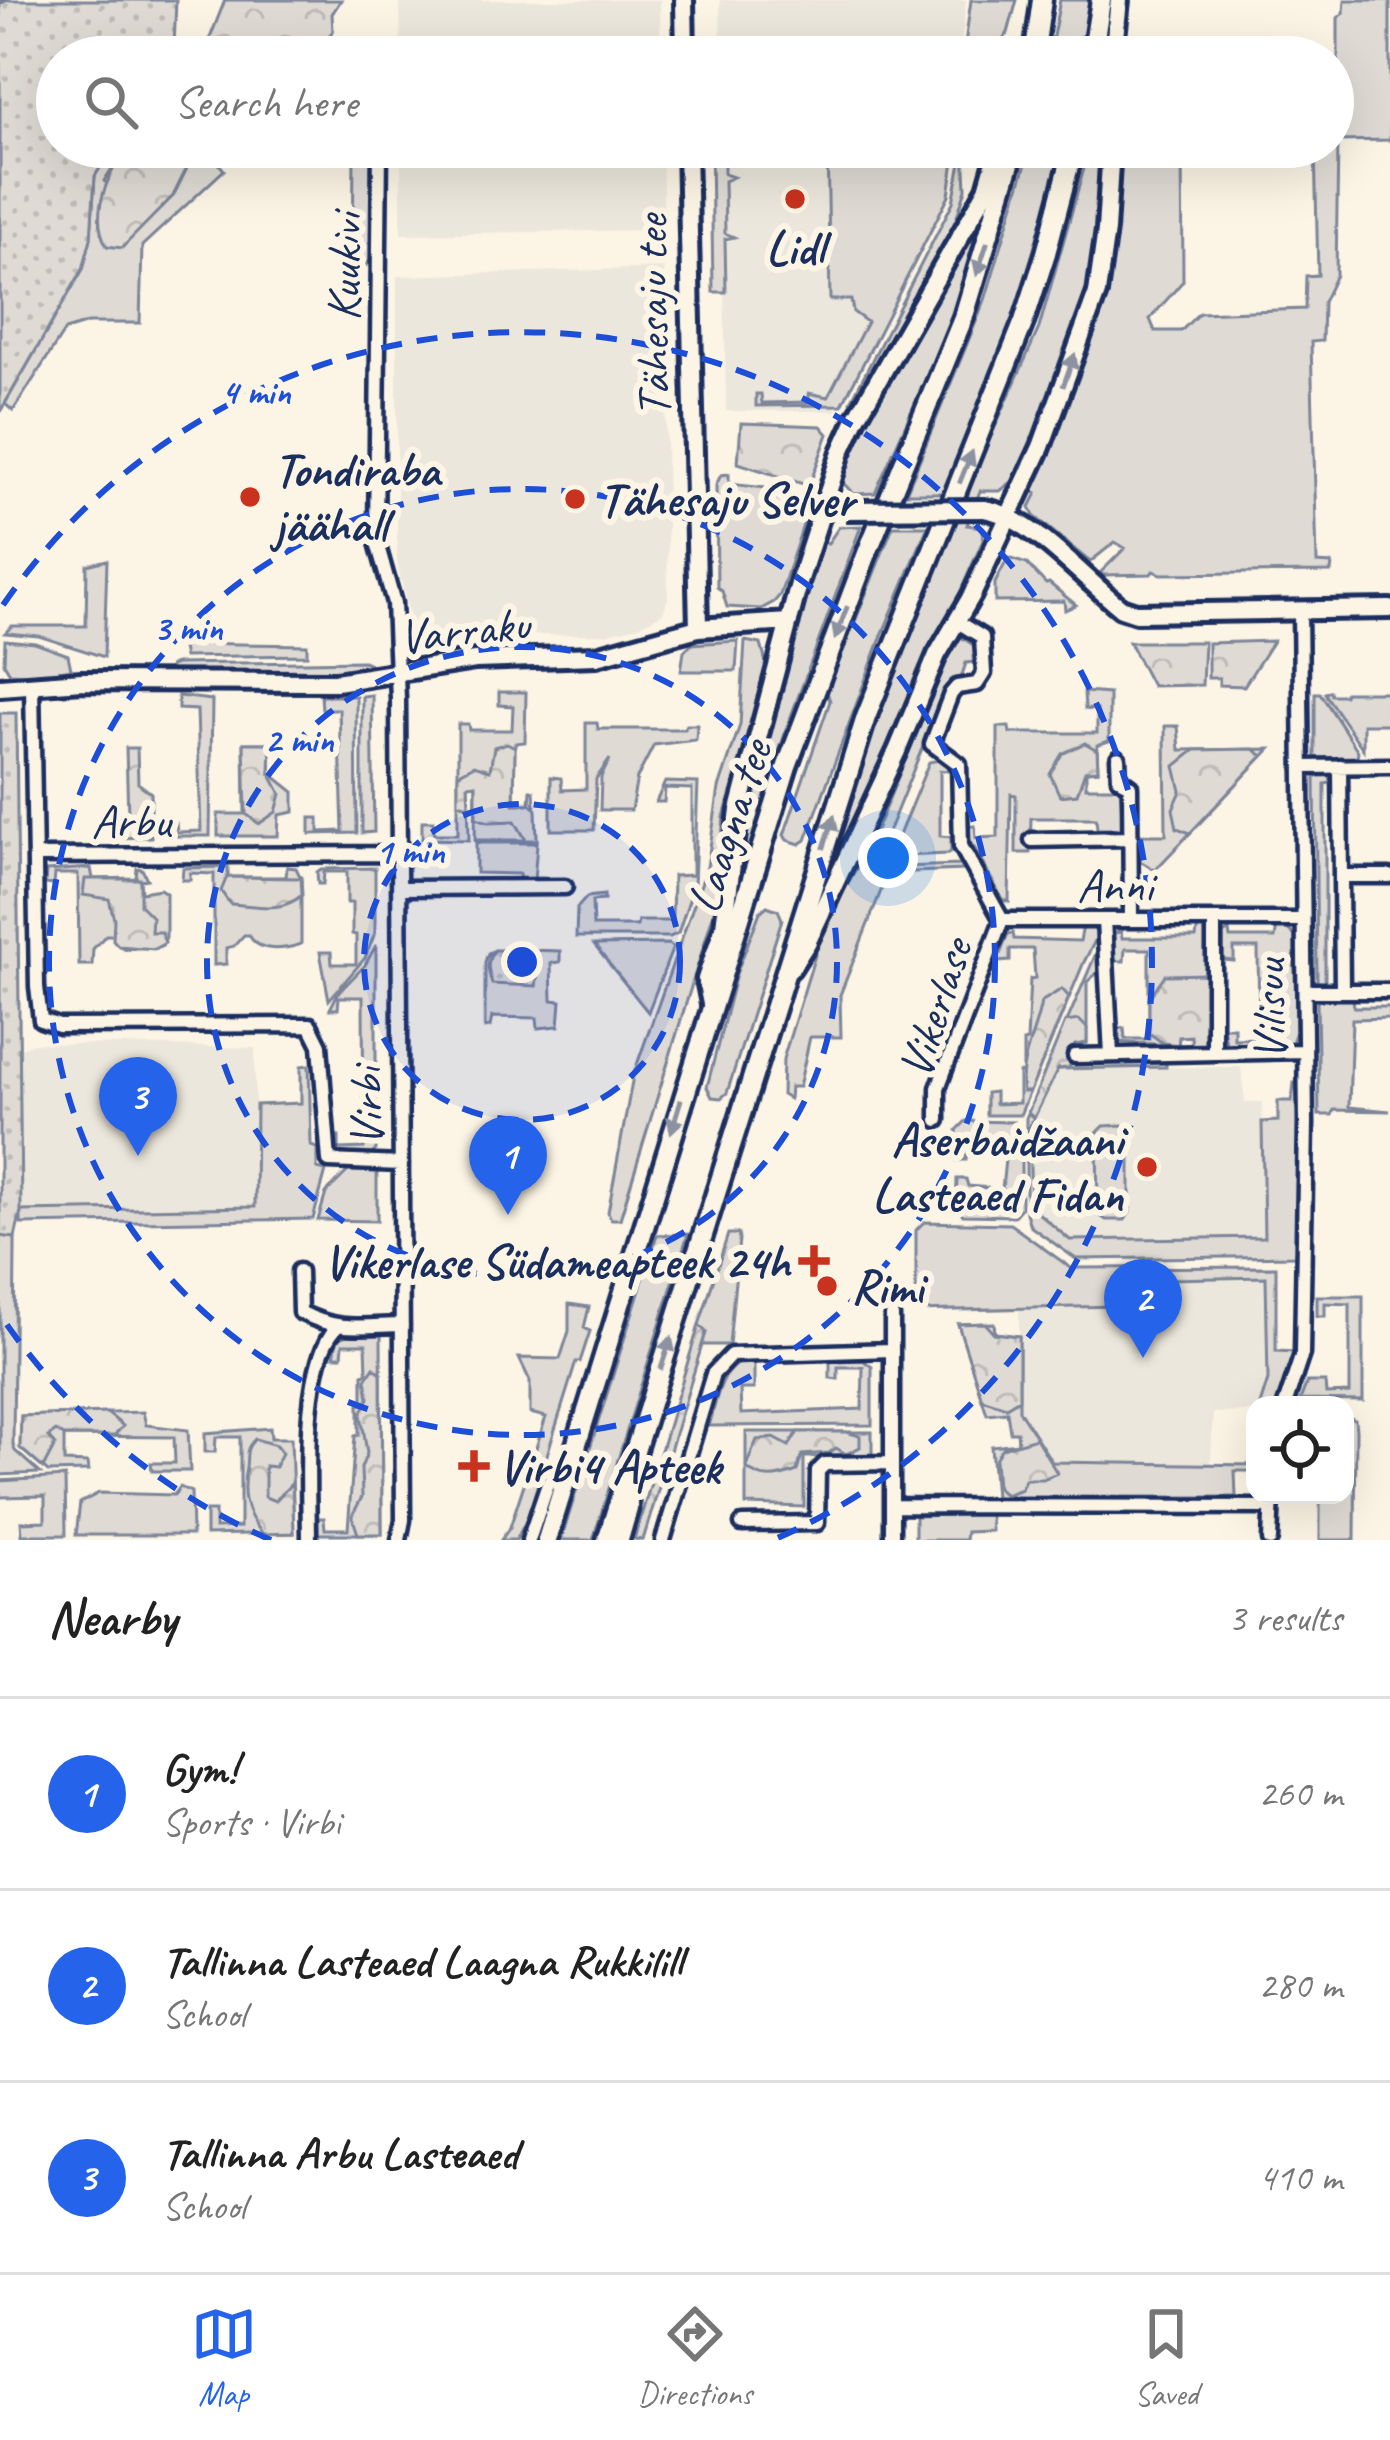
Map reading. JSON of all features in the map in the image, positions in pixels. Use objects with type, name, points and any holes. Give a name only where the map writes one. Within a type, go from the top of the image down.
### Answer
[{"type":"main road","points":[[1037,36],[1042,0]]},
{"type":"main road","points":[[1096,36],[1102,0]]},
{"type":"main road","name":"Laagna tee","points":[[547,1540],[787,766],[964,316],[1009,168]]},
{"type":"main road","name":"Laagna tee","points":[[607,1540],[866,717],[1024,321],[1068,168]]},
{"type":"street","points":[[684,0],[685,36]]},
{"type":"street","points":[[1115,36],[1119,0]]},
{"type":"street","name":"Kuukivi","points":[[380,168],[376,539],[394,603],[397,674]]},
{"type":"street","name":"Tähesaju tee","points":[[687,168],[698,628]]},
{"type":"street","points":[[711,1004],[706,979],[724,926],[740,810],[824,505],[856,419],[971,220],[993,168]]},
{"type":"street","points":[[781,984],[807,943],[1041,447],[1097,293],[1110,168]]},
{"type":"street","points":[[824,505],[846,510],[984,509],[1009,517],[1128,611],[1160,615],[1390,609]]},
{"type":"street","name":"Vilisuu","points":[[1288,1396],[1302,1354],[1305,991],[1300,610]]},
{"type":"street","points":[[956,621],[982,637],[982,681],[957,687],[951,694],[932,744],[959,764],[961,846],[1002,920]]},
{"type":"street","name":"Varraku","points":[[0,687],[336,682],[475,660],[597,656],[698,628],[789,622]]},
{"type":"street","name":"Virbi","points":[[397,674],[403,1520],[399,1540]]},
{"type":"street","name":"Arbu","points":[[32,683],[34,856],[400,854]]},
{"type":"street","points":[[1118,758],[1119,778],[1130,786],[1131,920]]},
{"type":"street","points":[[1302,766],[1390,766]]},
{"type":"street","points":[[1340,766],[1342,991]]},
{"type":"street","points":[[1032,840],[1131,838]]},
{"type":"street","points":[[34,856],[41,1020],[59,1026],[310,1025],[320,1046],[329,1161],[401,1164]]},
{"type":"street","points":[[1341,876],[1390,876]]},
{"type":"street","points":[[400,888],[565,887]]},
{"type":"street","name":"Anni","points":[[1002,920],[1302,920]]},
{"type":"street","name":"Vikerlase","points":[[938,1120],[938,1088],[1002,920]]},
{"type":"street","points":[[1104,920],[1111,1055]]},
{"type":"street","points":[[1214,920],[1214,1053]]},
{"type":"street","points":[[1305,991],[1390,991]]},
{"type":"street","points":[[1075,1056],[1305,1051]]},
{"type":"street","points":[[299,1271],[300,1312],[337,1328],[402,1325]]},
{"type":"street","points":[[892,1316],[892,1540]]},
{"type":"street","points":[[309,1540],[312,1400],[326,1339],[337,1328]]},
{"type":"street","points":[[663,1540],[713,1374],[731,1355],[892,1350]]},
{"type":"street","points":[[529,1540],[548,1484],[576,1447]]},
{"type":"street","points":[[742,1524],[817,1523],[818,1471],[826,1464],[892,1463]]},
{"type":"street","points":[[622,1540],[631,1509],[630,1464]]},
{"type":"street","points":[[892,1506],[1246,1501]]},
{"type":"street","points":[[1270,1540],[1272,1504]]},
{"type":"shaded area","points":[[400,0],[660,0],[661,36],[401,36]]},
{"type":"shaded area","points":[[720,0],[966,0],[962,36],[721,36]]},
{"type":"shaded area","points":[[401,168],[663,168],[664,230],[401,234]]},
{"type":"shaded area","points":[[722,168],[951,168],[949,191],[835,411],[726,411]]},
{"type":"shaded area","points":[[664,268],[668,598],[663,613],[639,626],[605,634],[414,637],[397,562],[397,276]]},
{"type":"shaded area","points":[[33,1043],[255,1048],[255,1207],[21,1211],[21,1048]]},
{"type":"shaded area","name":"Aserbaidžaani Lasteaed Fidan","points":[[1241,1067],[1245,1102],[1262,1102],[1264,1237],[1070,1240],[1031,1208],[1029,1127],[1058,1068]]},
{"type":"shaded area","points":[[1266,1277],[1268,1380],[1262,1396],[1246,1396],[1246,1412],[1213,1413],[1211,1464],[1052,1462],[1019,1410],[1019,1306],[1115,1306],[1117,1280]]},
{"type":"green space","points":[[0,0],[176,0],[174,36],[36,36],[36,168],[100,168],[83,269],[0,412]]},
{"type":"green space","points":[[225,0],[341,0],[332,14],[329,36],[211,36]]},
{"type":"green space","points":[[971,0],[1017,0],[1006,36],[966,36]]},
{"type":"green space","points":[[1060,0],[1090,0],[1084,36],[1053,36]]},
{"type":"green space","points":[[1345,0],[1390,0],[1390,140],[1354,141],[1354,36],[1338,36],[1338,18],[1344,13]]},
{"type":"green space","points":[[100,168],[112,168],[104,181],[150,217],[173,196],[187,168],[224,170],[142,246],[140,323],[88,323],[65,330],[13,411],[5,404],[83,269],[91,238],[95,176]]},
{"type":"green space","points":[[115,168],[187,168],[173,196],[122,248],[107,246],[99,221]]},
{"type":"green space","points":[[354,168],[373,168],[372,258],[362,270],[353,270]]},
{"type":"green space","points":[[711,168],[724,168],[724,174],[733,177],[724,181],[725,233],[734,237],[725,239],[726,292],[713,292]]},
{"type":"green space","points":[[827,168],[953,168],[949,195],[842,405],[756,406],[756,394],[761,394],[762,403],[809,402],[809,393],[828,397],[867,322],[853,312],[851,300],[830,300]]},
{"type":"green space","points":[[960,168],[965,168],[966,189],[953,228],[854,403],[851,401],[953,202]]},
{"type":"green space","points":[[1025,168],[1058,168],[1013,320],[942,493],[906,493],[985,300]]},
{"type":"green space","points":[[1084,168],[1103,168],[1095,260],[1071,342],[1013,481],[1000,491],[980,491],[967,525],[983,527],[983,540],[879,777],[830,874],[885,698],[949,531],[1039,328]]},
{"type":"green space","points":[[1115,168],[1182,168],[1183,281],[1150,319],[1155,331],[1181,331],[1199,313],[1305,309],[1306,276],[1318,275],[1315,168],[1338,168],[1336,275],[1323,302],[1322,341],[1311,342],[1317,563],[1332,564],[1331,572],[1103,575],[1100,573],[1125,548],[1115,542],[1090,562],[1034,516],[1030,507],[1037,493],[1033,491],[1104,305]]},
{"type":"green space","points":[[989,201],[945,336],[875,493],[854,494],[840,480],[848,452]]},
{"type":"green space","points":[[741,423],[821,426],[828,434],[809,486],[738,463]]},
{"type":"green space","points":[[729,474],[729,484],[766,488],[809,507],[780,595],[761,609],[727,607],[717,587],[716,485],[721,475]]},
{"type":"green space","points":[[861,526],[786,730],[738,883],[748,801],[823,542],[828,543],[839,527]]},
{"type":"green space","points":[[893,526],[928,526],[806,840],[800,844],[787,840],[784,835],[830,701],[827,692]]},
{"type":"green space","points":[[1008,558],[1027,564],[1076,605],[1065,610],[1064,601],[995,602],[995,583]]},
{"type":"green space","points":[[107,560],[104,657],[39,636],[5,633],[12,626],[86,626],[87,565]]},
{"type":"green space","points":[[955,638],[975,646],[977,662],[966,663],[962,675],[969,679],[947,687],[882,847],[898,867],[961,865],[963,870],[888,873],[840,995],[841,1037],[810,1037],[799,1087],[790,1087],[789,1099],[782,1095],[783,1059],[824,926],[872,840],[945,663],[943,657]]},
{"type":"green space","points":[[5,640],[35,643],[68,655],[71,669],[40,675],[10,673],[4,663]]},
{"type":"green space","points":[[738,641],[736,671],[681,671],[684,651],[691,644]]},
{"type":"green space","points":[[745,641],[761,644],[770,678],[724,817],[714,912],[620,1219],[611,1219],[608,1212],[633,1076],[707,867],[719,788],[740,725]]},
{"type":"green space","points":[[1273,641],[1244,686],[1219,685],[1219,678],[1208,678],[1208,643]]},
{"type":"green space","points":[[1129,642],[1204,642],[1202,685],[1152,686]]},
{"type":"green space","points":[[181,643],[307,645],[307,655],[184,657]]},
{"type":"green space","points":[[363,661],[371,670],[169,675],[170,666],[176,664]]},
{"type":"green space","points":[[1330,691],[1331,695],[1390,692],[1390,724],[1363,724],[1363,749],[1327,697]]},
{"type":"green space","points":[[499,692],[526,692],[525,742],[515,743],[514,803],[530,804],[534,791],[537,840],[475,840],[476,784],[468,785],[469,840],[422,839],[422,821],[433,821],[434,834],[458,834],[458,724],[468,724],[469,730],[512,730],[513,706],[499,705]]},
{"type":"green space","points":[[1084,692],[1109,694],[1109,741],[1097,745],[1098,770],[1086,771],[1086,787],[1120,787],[1123,829],[1097,829],[1096,818],[1031,818],[1030,853],[1016,853],[1016,795],[1011,794],[1009,902],[1003,900],[966,833],[967,826],[975,826],[976,838],[998,837],[998,727],[1009,727],[1010,733],[1097,733],[1097,710],[1085,709]]},
{"type":"green space","points":[[1315,693],[1320,693],[1358,751],[1357,757],[1315,758]]},
{"type":"green space","points":[[372,695],[374,832],[362,833],[362,696]]},
{"type":"green space","points":[[178,696],[212,700],[210,836],[175,836],[167,830],[167,823],[176,823],[177,832],[201,831],[197,710],[178,709]]},
{"type":"green space","points":[[321,696],[356,696],[357,833],[310,834],[310,818],[319,818],[319,832],[343,831],[339,709],[322,709]]},
{"type":"green space","points":[[0,713],[16,713],[21,1211],[15,1238],[0,1236]]},
{"type":"green space","points":[[586,723],[597,723],[598,729],[697,725],[696,740],[654,745],[637,778],[631,810],[600,810],[601,777],[610,759],[596,779],[594,830],[551,830],[551,777],[561,778],[562,790],[586,789]]},
{"type":"green space","points":[[1165,726],[1178,726],[1180,750],[1270,749],[1155,870],[1140,861],[1142,835],[1166,835]]},
{"type":"green space","points":[[244,743],[271,743],[270,773],[294,792],[294,812],[279,815],[278,836],[218,836],[218,814],[245,814]]},
{"type":"green space","points":[[244,743],[271,743],[270,773],[281,794],[276,812],[259,824],[246,814]]},
{"type":"green space","points":[[507,743],[515,747],[514,804],[531,804],[536,809],[537,840],[526,840],[515,821],[476,818],[476,784],[468,785],[469,806],[458,803],[458,774],[474,765],[490,770],[494,747]]},
{"type":"green space","points":[[1085,743],[1097,750],[1098,770],[1085,771],[1077,794],[1060,796],[1050,774],[1062,754]]},
{"type":"green space","points":[[126,748],[137,748],[138,783],[151,793],[151,837],[114,838],[114,819],[128,817]]},
{"type":"green space","points":[[1254,749],[1263,756],[1190,833],[1177,828],[1173,809],[1181,791],[1175,766],[1195,750]]},
{"type":"green space","points":[[929,762],[951,764],[951,770],[940,771],[940,836],[951,837],[951,851],[905,856],[895,845]]},
{"type":"green space","points":[[1315,771],[1330,773],[1335,782],[1325,784],[1325,984],[1317,984]]},
{"type":"green space","points":[[665,782],[698,783],[694,885],[678,933],[670,937],[576,937],[577,908],[587,897],[604,895],[604,900],[592,901],[593,926],[672,921],[673,876],[692,875],[692,789],[665,788],[664,802],[656,802]]},
{"type":"green space","points":[[476,843],[537,843],[534,881],[520,883],[519,874],[476,873]]},
{"type":"green space","points":[[228,867],[228,877],[286,877],[287,867],[296,868],[301,878],[301,944],[272,948],[244,935],[226,948],[226,964],[214,965],[214,874],[190,873],[190,880],[182,880],[183,868]]},
{"type":"green space","points":[[91,868],[93,879],[136,878],[137,868],[142,869],[147,879],[140,880],[141,892],[160,889],[166,893],[162,946],[125,949],[115,943],[113,935],[106,935],[93,949],[92,965],[79,965],[78,874],[55,874],[54,885],[45,884],[46,871]]},
{"type":"green space","points":[[375,868],[375,933],[365,958],[329,1000],[320,952],[331,952],[332,964],[356,964],[356,935],[352,934],[352,903],[347,903],[347,872],[324,872],[323,884],[318,884],[317,872]]},
{"type":"green space","points":[[227,877],[301,878],[302,895],[276,906],[230,904],[221,891]]},
{"type":"green space","points":[[85,879],[140,879],[140,905],[152,917],[151,932],[161,932],[165,943],[154,949],[119,946],[113,940],[109,899],[83,895]]},
{"type":"green space","points":[[767,906],[778,910],[782,919],[727,1093],[712,1097],[707,1087],[736,974],[760,912]]},
{"type":"green space","points":[[1198,925],[1208,933],[1206,1045],[1192,1048],[1191,1036],[1179,1037],[1178,1045],[1113,1042],[1114,1028],[1124,1028],[1125,1039],[1149,1039],[1149,949],[1125,949],[1124,961],[1113,961],[1114,933],[1121,932],[1122,938],[1196,938]]},
{"type":"green space","points":[[1277,925],[1295,936],[1296,1031],[1292,1043],[1227,1048],[1223,1027],[1234,1027],[1234,1039],[1259,1038],[1258,948],[1234,948],[1234,961],[1223,960],[1223,934],[1275,938]]},
{"type":"green space","points":[[1083,926],[1098,935],[1020,1115],[986,1115],[986,1093],[995,1092],[995,1104],[1019,1103],[1030,979],[1035,978],[1033,949],[1010,949],[1010,961],[997,962],[1008,934],[1013,933],[1014,939],[1080,941]]},
{"type":"green space","points":[[376,945],[376,1150],[371,1155],[340,1154],[334,1150],[333,1137],[339,1137],[339,1149],[364,1148],[363,997],[339,997],[338,1009],[330,1009]]},
{"type":"green space","points":[[594,945],[673,947],[648,1012]]},
{"type":"green space","points":[[495,950],[489,956],[536,985],[538,972],[528,950],[560,951],[560,962],[551,963],[552,1000],[561,1001],[559,1026],[538,1028],[537,1018],[492,1017],[490,1027],[485,1028],[485,962],[488,953]]},
{"type":"green space","points":[[495,950],[528,950],[538,972],[536,986],[492,984],[489,962]]},
{"type":"green space","points":[[1097,951],[1098,972],[1087,982],[1087,1043],[1075,1045],[1074,1061],[1166,1060],[1166,1067],[1058,1069],[1029,1127],[1031,1207],[1070,1240],[1264,1237],[1262,1122],[1278,1121],[1278,1101],[1292,1101],[1294,1083],[1298,1084],[1297,1256],[1076,1259],[1030,1226],[1026,1118]]},
{"type":"green space","points":[[1208,974],[1206,1045],[1192,1048],[1191,1036],[1179,1037],[1178,1045],[1163,1043],[1149,1033],[1149,998],[1165,975]]},
{"type":"green space","points":[[1062,989],[1069,997],[1030,1092],[1023,1092],[1025,1058],[1041,1002]]},
{"type":"green space","points":[[1353,998],[1354,1007],[1390,1007],[1390,1018],[1352,1019],[1349,1107],[1390,1111],[1334,1110],[1332,1115],[1319,1115],[1317,1002]]},
{"type":"green space","points":[[1079,1020],[1087,1028],[1087,1043],[1075,1045],[1073,1062],[1058,1069],[1034,1118],[1028,1113],[1065,1022]]},
{"type":"green space","points":[[309,1065],[311,1146],[317,1148],[317,1169],[326,1171],[313,1219],[21,1224],[21,1211],[255,1207],[256,1105],[301,1103],[301,1066]]},
{"type":"green space","points":[[966,1121],[1014,1122],[1021,1131],[1021,1208],[1014,1216],[963,1215],[956,1206],[957,1179],[966,1179],[968,1186],[1002,1189],[1006,1150],[967,1147],[966,1160],[957,1160],[957,1130]]},
{"type":"green space","points":[[1122,1125],[1130,1130],[1130,1212],[1125,1220],[1106,1220],[1098,1214],[1097,1133],[1104,1126]]},
{"type":"green space","points":[[377,1170],[377,1221],[318,1220],[326,1193],[348,1171]]},
{"type":"green space","points":[[924,1222],[1010,1224],[1071,1268],[1276,1267],[1276,1351],[1295,1352],[1279,1396],[1263,1396],[1268,1380],[1266,1277],[1117,1280],[1116,1306],[916,1311],[916,1230]]},
{"type":"green space","points":[[688,1234],[593,1540],[561,1540],[657,1235]]},
{"type":"green space","points":[[728,1234],[738,1234],[739,1239],[729,1345],[702,1345],[706,1333],[699,1325]]},
{"type":"green space","points":[[0,1236],[15,1238],[13,1445],[40,1473],[0,1475]]},
{"type":"green space","points":[[1317,1296],[1363,1296],[1363,1401],[1354,1401],[1354,1396],[1302,1396],[1307,1382],[1325,1382],[1326,1394],[1350,1393],[1350,1304],[1325,1303],[1325,1316],[1317,1316]]},
{"type":"green space","points":[[569,1304],[589,1307],[584,1328],[590,1331],[527,1519],[516,1540],[501,1540],[510,1527],[546,1417],[530,1413],[530,1381],[519,1358],[560,1359],[569,1331]]},
{"type":"green space","points":[[985,1323],[994,1333],[1019,1336],[1019,1399],[1006,1407],[982,1399],[958,1324]]},
{"type":"green space","points":[[994,1323],[995,1333],[1019,1336],[1019,1410],[1052,1462],[1246,1465],[1246,1471],[1235,1471],[1236,1497],[995,1497],[991,1446],[1018,1443],[1017,1432],[1010,1432],[1007,1412],[987,1414],[958,1324]]},
{"type":"green space","points":[[699,1325],[706,1332],[643,1540],[634,1539]]},
{"type":"green space","points":[[345,1335],[381,1335],[382,1534],[318,1534],[318,1518],[324,1518],[325,1529],[348,1529],[355,1436],[359,1435],[359,1405],[363,1404],[363,1374],[367,1373],[366,1344],[343,1344],[342,1356],[334,1356],[337,1341]]},
{"type":"green space","points":[[754,1358],[754,1389],[740,1389],[741,1414],[862,1409],[863,1367],[838,1367],[838,1379],[830,1378],[830,1361],[863,1360],[872,1367],[872,1425],[709,1426],[727,1374]]},
{"type":"green space","points":[[374,1367],[381,1373],[382,1534],[358,1534],[352,1516],[362,1497],[361,1468],[367,1453],[361,1414],[369,1398],[366,1379]]},
{"type":"green space","points":[[143,1412],[146,1425],[188,1430],[190,1471],[152,1471],[151,1463],[175,1463],[174,1437],[64,1436],[64,1462],[87,1463],[88,1471],[48,1472],[20,1448],[21,1416]]},
{"type":"green space","points":[[107,1413],[123,1426],[114,1436],[64,1436],[56,1431],[48,1437],[55,1445],[43,1468],[20,1448],[21,1416]]},
{"type":"green space","points":[[1354,1420],[1355,1540],[1320,1540],[1320,1504],[1354,1504]]},
{"type":"green space","points":[[270,1428],[271,1438],[291,1438],[294,1533],[206,1535],[206,1511],[215,1511],[215,1528],[240,1527],[240,1437],[216,1437],[215,1452],[205,1452],[205,1433]]},
{"type":"green space","points":[[746,1432],[872,1432],[872,1457],[804,1457],[804,1507],[746,1505]]},
{"type":"green space","points":[[798,1432],[846,1432],[860,1436],[860,1447],[846,1454],[836,1448],[802,1455],[797,1471],[777,1477],[764,1477],[746,1467],[757,1440],[774,1438],[789,1446]]},
{"type":"green space","points":[[1036,1438],[1057,1473],[1025,1479],[1021,1489],[1005,1495],[997,1488],[995,1459],[1002,1448]]},
{"type":"green space","points":[[255,1439],[276,1445],[282,1453],[275,1467],[265,1466],[265,1497],[275,1501],[292,1483],[294,1533],[263,1534],[248,1511],[245,1477],[248,1449]]},
{"type":"green space","points":[[65,1477],[66,1535],[22,1535],[21,1522],[45,1521],[45,1496],[0,1497],[0,1481]]},
{"type":"green space","points":[[180,1487],[191,1492],[192,1535],[76,1535],[80,1503],[99,1493],[174,1495]]},
{"type":"green space","points":[[990,1514],[991,1531],[966,1532],[965,1540],[915,1540],[915,1516]]},
{"type":"waterway","points":[[0,3],[6,0]]},
{"type":"place","name":"Lidl","points":[[795,199]]},
{"type":"place","name":"Tondiraba jäähall","points":[[250,497]]},
{"type":"place","name":"Tähesaju Selver","points":[[575,499]]},
{"type":"place","name":"Tallinna Arbu Lasteaed","points":[[138,1156]]},
{"type":"place","name":"Aserbaidžaani Lasteaed Fidan","points":[[1147,1167]]},
{"type":"place","name":"Gym!","points":[[508,1215]]},
{"type":"place","name":"Vikerlase Südameapteek 24h","points":[[814,1261]]},
{"type":"place","name":"Rimi","points":[[827,1286]]},
{"type":"place","name":"Tallinna Lasteaed Laagna Rukkilill","points":[[1143,1358]]},
{"type":"place","name":"Virbi4 Apteek","points":[[474,1466]]}]
